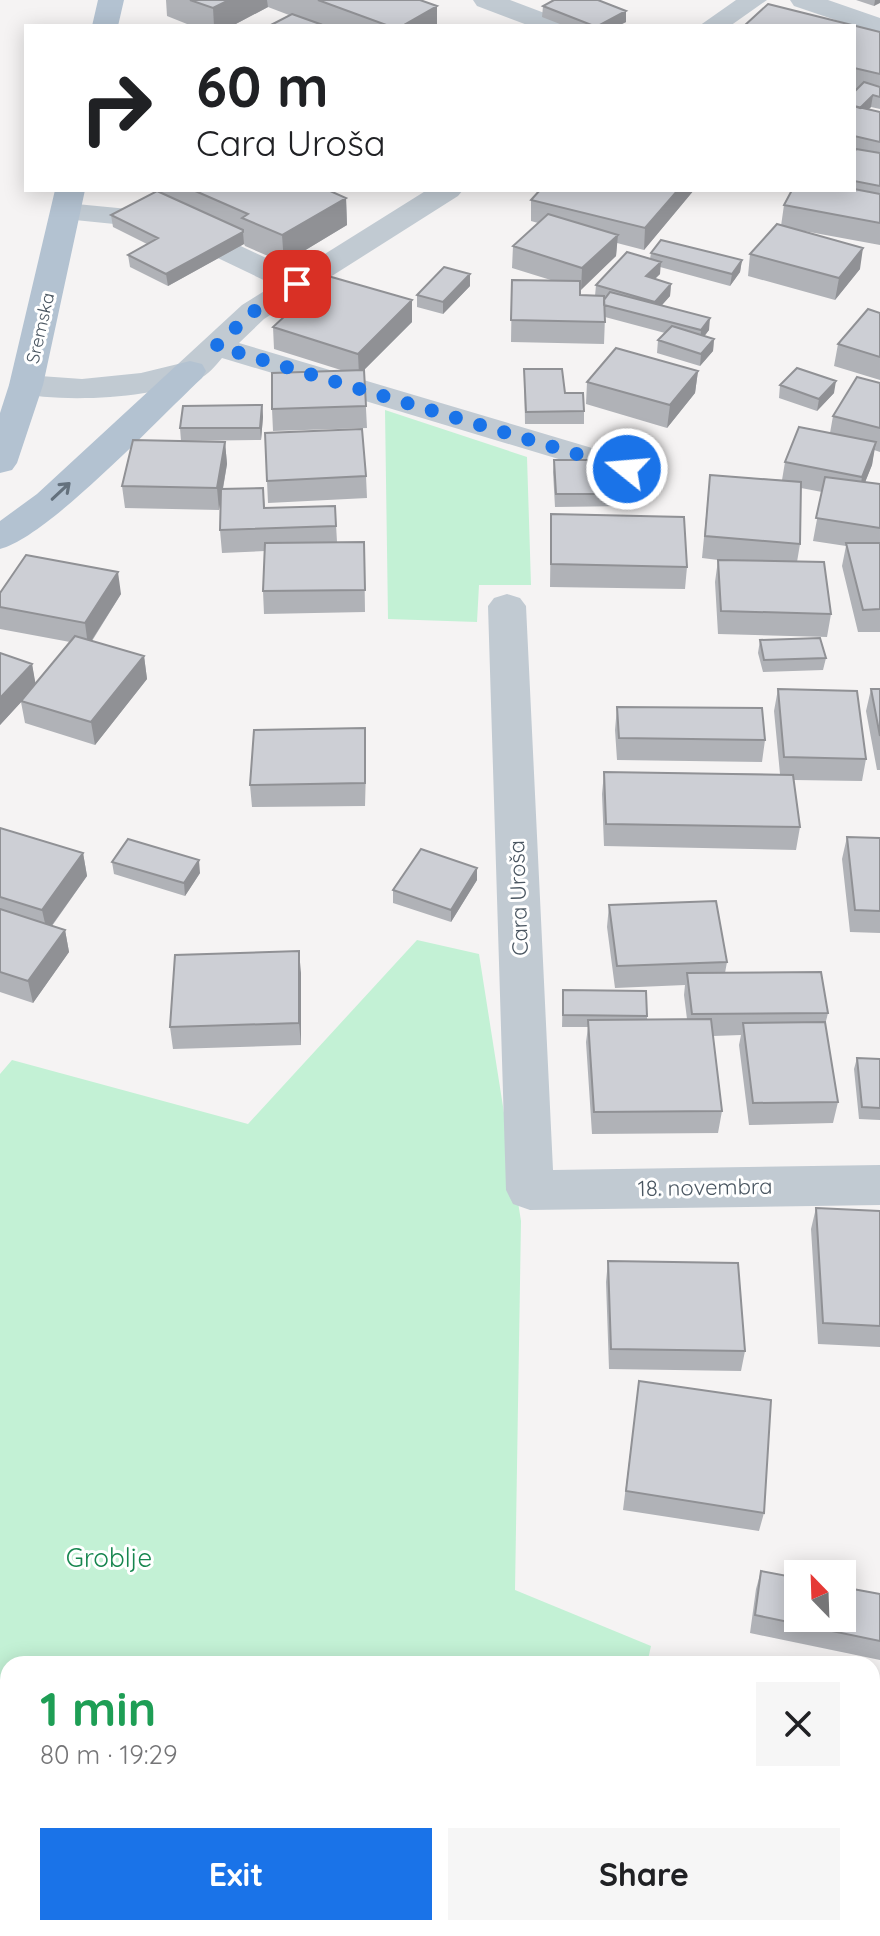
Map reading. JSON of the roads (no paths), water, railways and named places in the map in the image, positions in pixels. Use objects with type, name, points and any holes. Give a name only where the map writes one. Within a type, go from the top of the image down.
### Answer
[{"type":"main road","points":[[105,24],[111,0]]},
{"type":"main road","name":"Sremska","points":[[0,463],[26,385],[68,201]]},
{"type":"main road","points":[[0,538],[49,502],[190,371]]},
{"type":"street","points":[[486,0],[549,24]]},
{"type":"street","points":[[715,24],[754,0]]},
{"type":"street","points":[[803,0],[880,27]]},
{"type":"street","points":[[26,385],[82,389],[141,383],[190,371],[253,312],[445,192]]},
{"type":"street","points":[[68,201],[148,218],[185,231],[297,284]]},
{"type":"street","points":[[216,346],[627,469]]},
{"type":"street","name":"Cara Uroša","points":[[507,606],[530,1190]]},
{"type":"street","name":"18. novembra","points":[[530,1190],[880,1185]]},
{"type":"park label","name":"Groblje","points":[[109,1557]]}]
